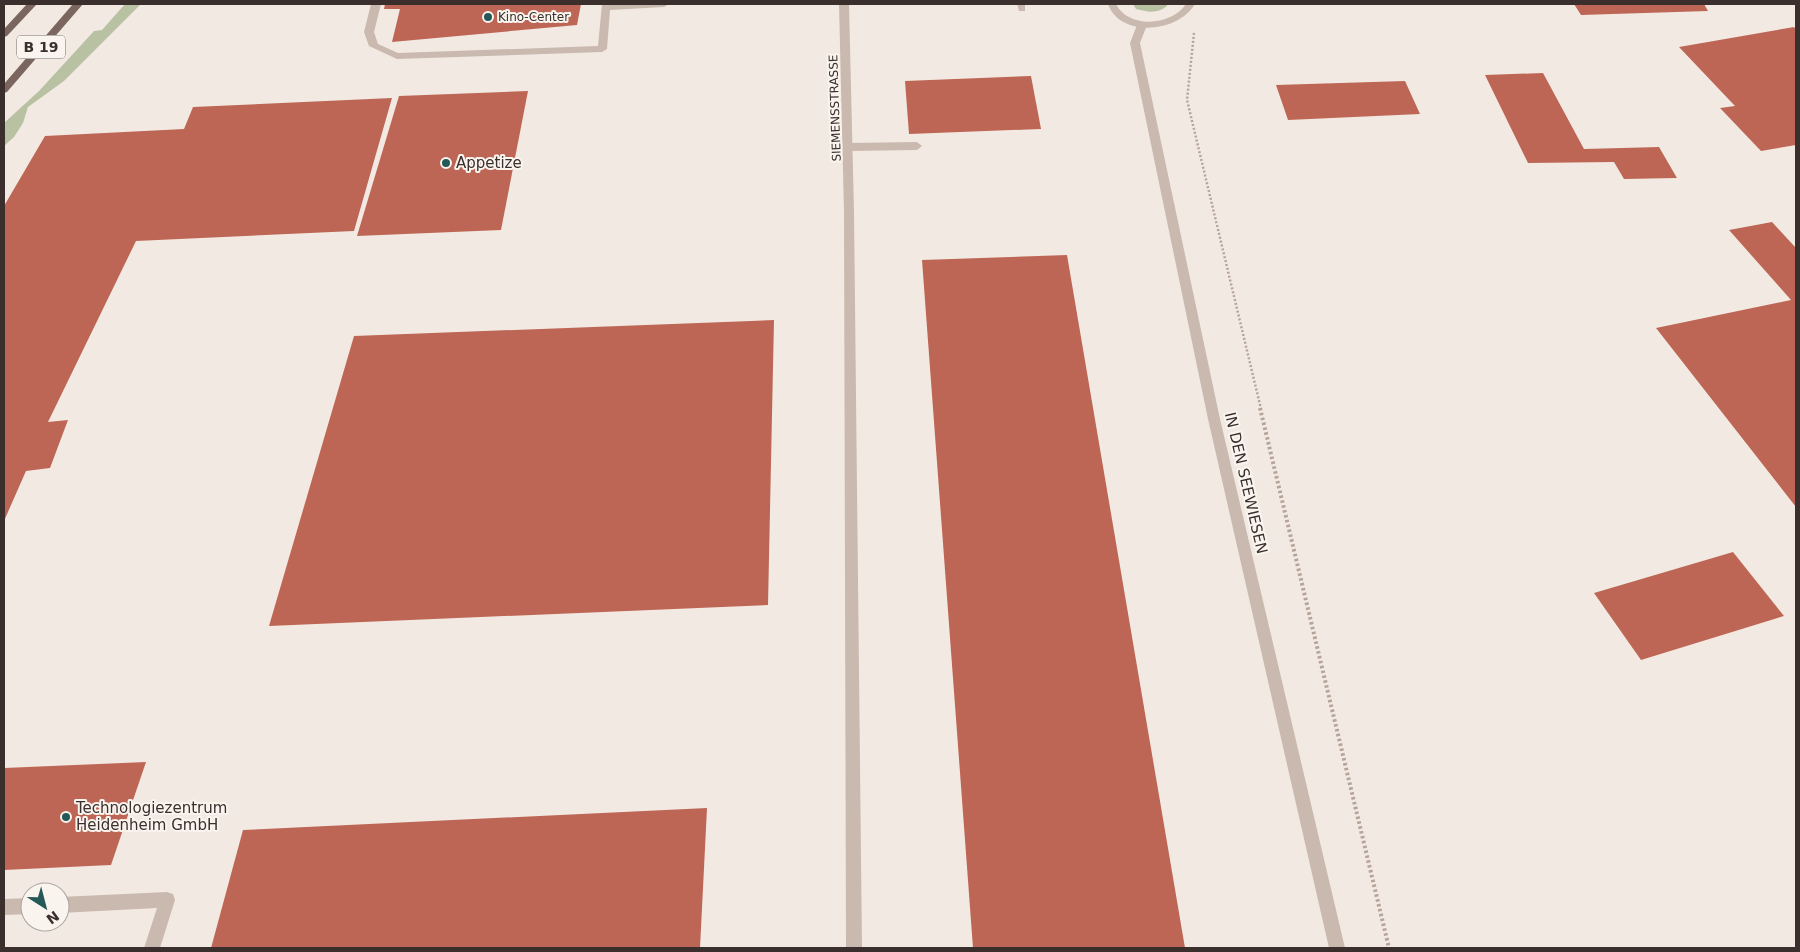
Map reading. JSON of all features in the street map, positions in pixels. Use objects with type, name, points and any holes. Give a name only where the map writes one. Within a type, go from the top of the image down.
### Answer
[{"type":"main road","name":"B 19","points":[[4,34],[32,4]]},
{"type":"main road","name":"B 19","points":[[4,90],[78,4]]},
{"type":"street","points":[[376,4],[369,32],[374,46],[397,56],[602,49],[606,6],[664,4]]},
{"type":"street","name":"SIEMENSSTRASSE","points":[[844,4],[849,148],[854,948]]},
{"type":"street","points":[[1112,4],[1113,8],[1124,20],[1142,24],[1165,24],[1184,14],[1190,4]]},
{"type":"street","name":"IN DEN SEEWIESEN","points":[[1142,24],[1135,43],[1214,419],[1337,948]]},
{"type":"street","points":[[849,148],[917,146]]},
{"type":"street","points":[[70,905],[167,900],[152,948]]},
{"type":"street","points":[[4,907],[20,906]]},
{"type":"path","points":[[1195,31],[1187,100],[1389,948]]},
{"type":"green space","points":[[125,4],[141,4],[64,81],[28,107],[23,123],[14,137],[4,146],[4,123],[39,91],[94,31],[102,30]]},
{"type":"green space","points":[[1133,4],[1167,4],[1167,6],[1160,10],[1148,11],[1136,9]]},
{"type":"building","name":"Kino-Center","points":[[385,4],[581,4],[577,25],[392,42],[400,9],[384,9]]},
{"type":"building","points":[[1574,4],[1704,4],[1708,11],[1581,15]]},
{"type":"building","points":[[1794,27],[1796,30],[1796,145],[1761,151],[1720,108],[1735,106],[1679,47]]},
{"type":"building","points":[[1543,73],[1584,149],[1659,147],[1677,178],[1624,179],[1614,162],[1528,163],[1485,75]]},
{"type":"building","points":[[1031,76],[1041,129],[909,134],[905,81]]},
{"type":"building","points":[[1405,81],[1420,114],[1288,120],[1276,85]]},
{"type":"building","name":"Appetize","points":[[528,91],[501,230],[357,236],[399,96]]},
{"type":"building","points":[[392,98],[354,231],[136,241],[48,422],[68,420],[50,468],[26,471],[4,521],[4,206],[45,136],[184,129],[193,107]]},
{"type":"building","points":[[1772,222],[1796,248],[1796,507],[1656,328],[1791,300],[1729,230]]},
{"type":"building","points":[[1067,255],[1185,948],[973,948],[922,260]]},
{"type":"building","points":[[774,320],[768,605],[269,626],[354,336]]},
{"type":"building","points":[[1733,552],[1784,616],[1641,660],[1594,593]]},
{"type":"building","name":"Technologiezentrum Heidenheim GmbH","points":[[146,762],[111,865],[4,870],[4,768]]},
{"type":"building","points":[[707,808],[700,948],[211,948],[243,830]]},
{"type":"place","name":"Kino-Center","points":[[488,17]]},
{"type":"place","name":"Appetize","points":[[446,163]]},
{"type":"place","name":"Technologiezentrum Heidenheim GmbH","points":[[66,817]]}]
